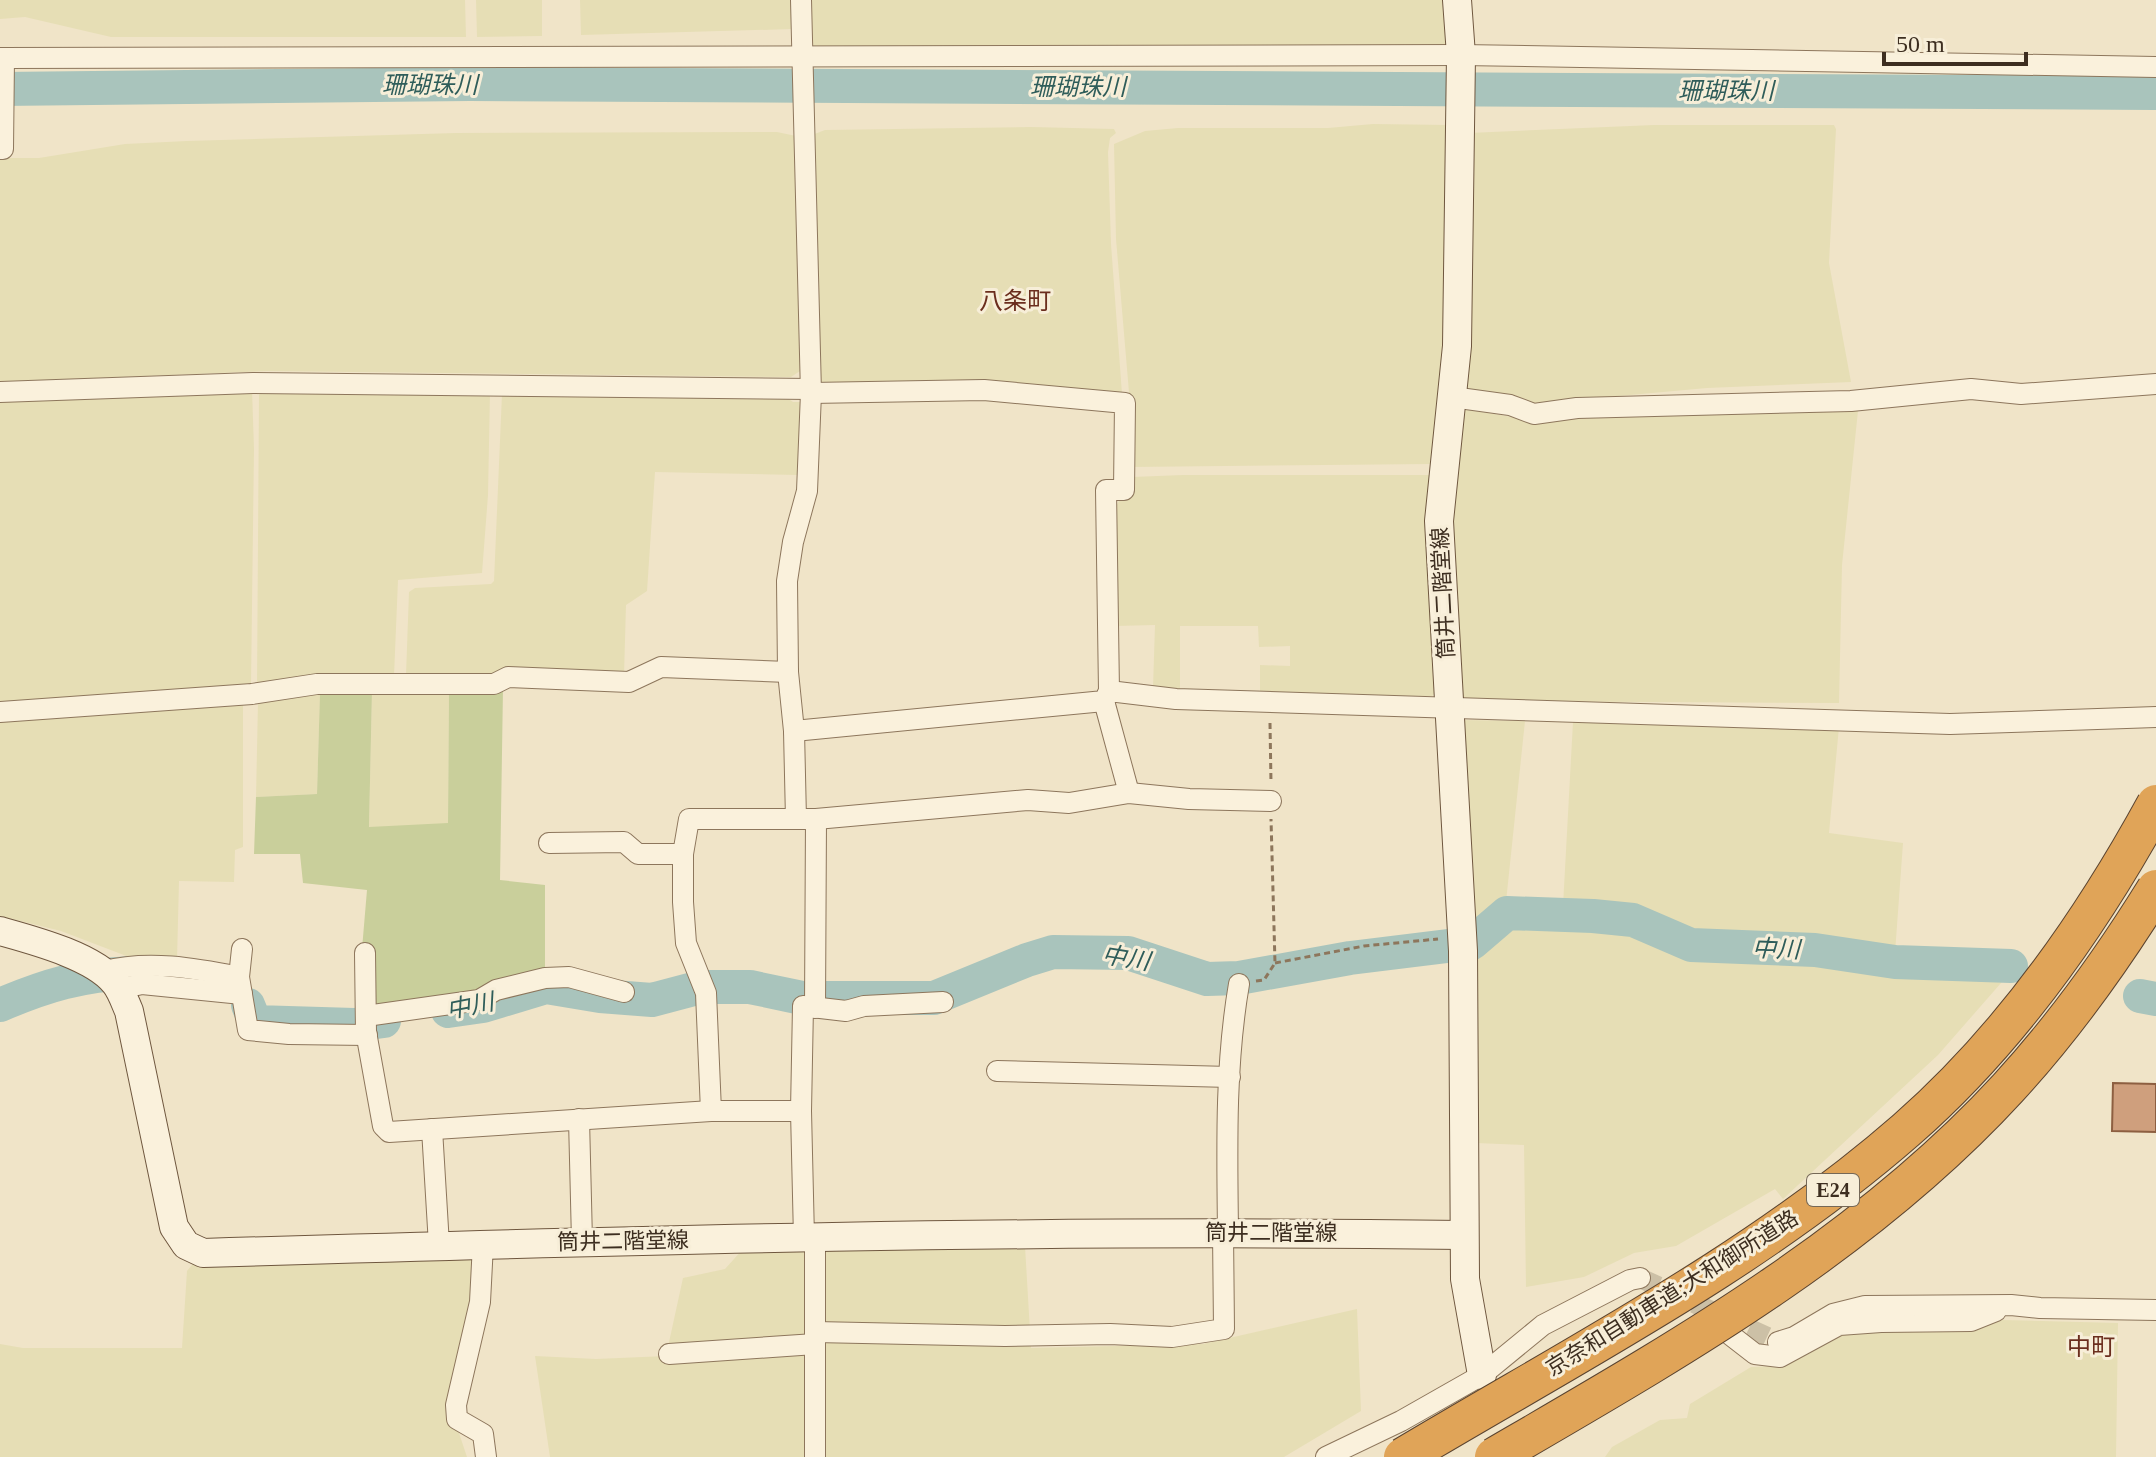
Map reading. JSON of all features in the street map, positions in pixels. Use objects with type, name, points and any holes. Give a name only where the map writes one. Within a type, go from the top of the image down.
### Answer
[{"type":"highway","name":"京奈和自動車道;大和御所道路","points":[[1403,1457],[1666,1303],[1755,1246],[1836,1188],[1908,1129],[1976,1061],[2038,986],[2089,917],[2156,804]]},
{"type":"highway","name":"京奈和自動車道;大和御所道路","points":[[1494,1457],[1683,1347],[1772,1287],[1863,1220],[1936,1159],[2007,1089],[2074,1012],[2156,889]]},
{"type":"main road","name":"筒井二階堂線","points":[[1457,0],[1461,58],[1457,346],[1439,521],[1462,942],[1465,1279],[1482,1375]]},
{"type":"main road","points":[[0,931],[52,946],[111,979]]},
{"type":"main road","name":"筒井二階堂線","points":[[111,979],[132,1025],[174,1227],[186,1245],[203,1253],[582,1241],[1226,1231],[1463,1235]]},
{"type":"street","points":[[801,0],[811,391],[807,491],[793,542],[787,581],[788,672],[806,819],[815,999]]},
{"type":"street","points":[[1,144],[2,63],[1461,58],[2156,67]]},
{"type":"street","points":[[0,392],[253,383],[811,391],[984,390],[1125,403],[1124,490],[1106,490],[1106,696],[1129,793]]},
{"type":"street","points":[[1452,397],[1510,405],[1534,414],[1577,408],[1851,401],[1971,389],[2021,394],[2156,384]]},
{"type":"street","points":[[0,712],[252,694],[317,684],[494,684],[508,677],[629,682],[661,667],[788,672]]},
{"type":"street","points":[[794,731],[1106,696],[1950,724],[2156,717]]},
{"type":"street","points":[[711,1111],[703,987],[686,943],[683,854],[689,819],[806,819],[1028,800],[1069,803],[1129,793],[1189,799],[1271,801]]},
{"type":"street","points":[[549,843],[624,842],[638,854],[683,854]]},
{"type":"street","points":[[242,949],[241,986],[248,1030],[289,1034],[366,1027],[479,1000],[496,990],[545,978],[569,977],[624,992]]},
{"type":"street","points":[[365,953],[366,1027],[383,1126],[389,1132],[711,1111],[801,1111]]},
{"type":"street","points":[[111,979],[142,984],[241,986]]},
{"type":"street","points":[[669,1354],[815,1338],[1110,1334],[1172,1337],[1224,1329],[1226,1134],[1239,984]]},
{"type":"street","points":[[815,999],[846,1011],[864,1006],[943,1002]]},
{"type":"street","points":[[815,999],[803,1006],[801,1111],[815,1338],[815,1457]]},
{"type":"street","points":[[997,1071],[1230,1077]]},
{"type":"street","points":[[579,1119],[582,1241]]},
{"type":"street","points":[[432,1129],[439,1245]]},
{"type":"street","points":[[483,1244],[480,1302],[456,1405],[457,1419],[483,1434],[486,1457]]},
{"type":"street","points":[[1326,1457],[1401,1421],[1482,1375],[1543,1325],[1630,1280],[1640,1278]]},
{"type":"street","points":[[1778,1342],[1794,1337],[1833,1314],[1865,1306],[2011,1305],[2156,1310]]},
{"type":"street","points":[[1724,1330],[1755,1354],[1780,1357],[1839,1325],[1971,1321],[2011,1305]]},
{"type":"path","points":[[1264,980],[1275,963],[1270,703]]},
{"type":"path","points":[[1275,963],[1364,946],[1462,942]]},
{"type":"shaded area","points":[[0,0],[465,0],[466,37],[111,37],[25,17],[0,19]]},
{"type":"shaded area","points":[[476,0],[542,0],[542,36],[477,37]]},
{"type":"shaded area","points":[[580,0],[791,0],[793,29],[581,35]]},
{"type":"shaded area","points":[[810,0],[1448,0],[1452,50],[812,47]]},
{"type":"shaded area","points":[[1373,124],[1449,125],[1449,365],[1431,464],[1131,467],[1130,404],[1116,239],[1114,144],[1145,131],[1178,128],[1328,128]]},
{"type":"shaded area","points":[[1654,125],[1834,125],[1829,263],[1851,382],[1707,388],[1531,404],[1462,389],[1473,251],[1469,243],[1469,133]]},
{"type":"shaded area","points":[[1114,129],[1116,133],[1110,138],[1108,152],[1122,394],[819,388],[812,135],[825,130]]},
{"type":"shaded area","points":[[777,132],[796,136],[800,371],[791,377],[267,371],[0,382],[0,158],[39,158],[125,144],[187,141],[456,133]]},
{"type":"shaded area","points":[[252,389],[251,687],[0,710],[0,398]]},
{"type":"shaded area","points":[[261,391],[490,392],[488,495],[482,573],[398,580],[394,676],[257,687]]},
{"type":"shaded area","points":[[502,394],[786,397],[800,402],[799,475],[655,472],[647,591],[626,605],[624,675],[406,675],[409,592],[415,588],[491,584],[494,581]]},
{"type":"shaded area","points":[[1859,401],[1842,565],[1839,703],[1466,701],[1456,696],[1451,467],[1459,408],[1541,422],[1716,406]]},
{"type":"shaded area","points":[[1430,475],[1438,690],[1432,696],[1260,695],[1260,665],[1290,666],[1290,646],[1259,647],[1258,626],[1180,626],[1180,693],[1153,688],[1155,625],[1115,626],[1113,512],[1132,477]]},
{"type":"shaded area","points":[[372,691],[449,692],[448,824],[369,828]]},
{"type":"shaded area","points":[[320,692],[317,794],[256,797],[258,701]]},
{"type":"shaded area","points":[[243,702],[243,847],[235,850],[234,882],[179,881],[177,960],[129,957],[61,931],[0,916],[0,720]]},
{"type":"shaded area","points":[[1460,720],[1525,721],[1506,902],[1470,930]]},
{"type":"shaded area","points":[[1573,722],[1839,727],[1829,833],[1903,843],[1895,953],[1806,951],[1695,936],[1635,910],[1563,906]]},
{"type":"shaded area","points":[[1518,917],[1626,925],[1689,951],[1785,964],[2008,975],[1938,1055],[1783,1199],[1775,1189],[1676,1246],[1634,1253],[1584,1277],[1526,1287],[1524,1145],[1476,1143],[1474,957]]},
{"type":"shaded area","points":[[1025,1246],[1031,1348],[1203,1344],[1357,1309],[1361,1411],[1284,1457],[550,1457],[535,1356],[596,1359],[666,1356],[683,1278],[725,1269],[743,1249]]},
{"type":"shaded area","points":[[476,1252],[476,1290],[452,1412],[467,1457],[0,1457],[0,1344],[23,1348],[182,1348],[187,1271],[196,1260]]},
{"type":"shaded area","points":[[2002,1320],[2118,1323],[2116,1457],[1605,1457],[1612,1447],[1660,1420],[1687,1418],[1690,1404],[1751,1367],[1784,1366],[1832,1336],[1858,1327],[1987,1326]]},
{"type":"green space","points":[[503,688],[500,880],[545,885],[545,970],[462,994],[374,1006],[362,949],[367,890],[303,883],[300,854],[254,854],[256,797],[317,794],[320,692],[372,691],[369,827],[448,823],[449,692]]},
{"type":"building","points":[[2113,1083],[2156,1084],[2156,1132],[2112,1131]]},
{"type":"waterway","name":"珊瑚珠川","points":[[0,89],[469,84],[2156,93]]},
{"type":"waterway","name":"中川","points":[[448,1011],[483,1006],[546,987],[652,1000],[701,987],[750,987],[802,998],[934,998],[1053,952],[1128,953],[1207,979],[1239,978],[1350,958],[1472,943],[1507,913],[1633,920],[1691,945],[1815,950],[1895,962],[2011,966]]},
{"type":"waterway","name":"中川","points":[[0,1005],[64,982],[132,973]]},
{"type":"waterway","name":"中川","points":[[2140,996],[2156,999]]},
{"type":"waterway","name":"中川","points":[[248,1005],[255,1022],[354,1025],[384,1021]]},
{"type":"tunnel","points":[[1640,1278],[1778,1342]]},
{"type":"district","name":"八条町","points":[[1015,301]]},
{"type":"district","name":"中町","points":[[2091,1347]]}]
